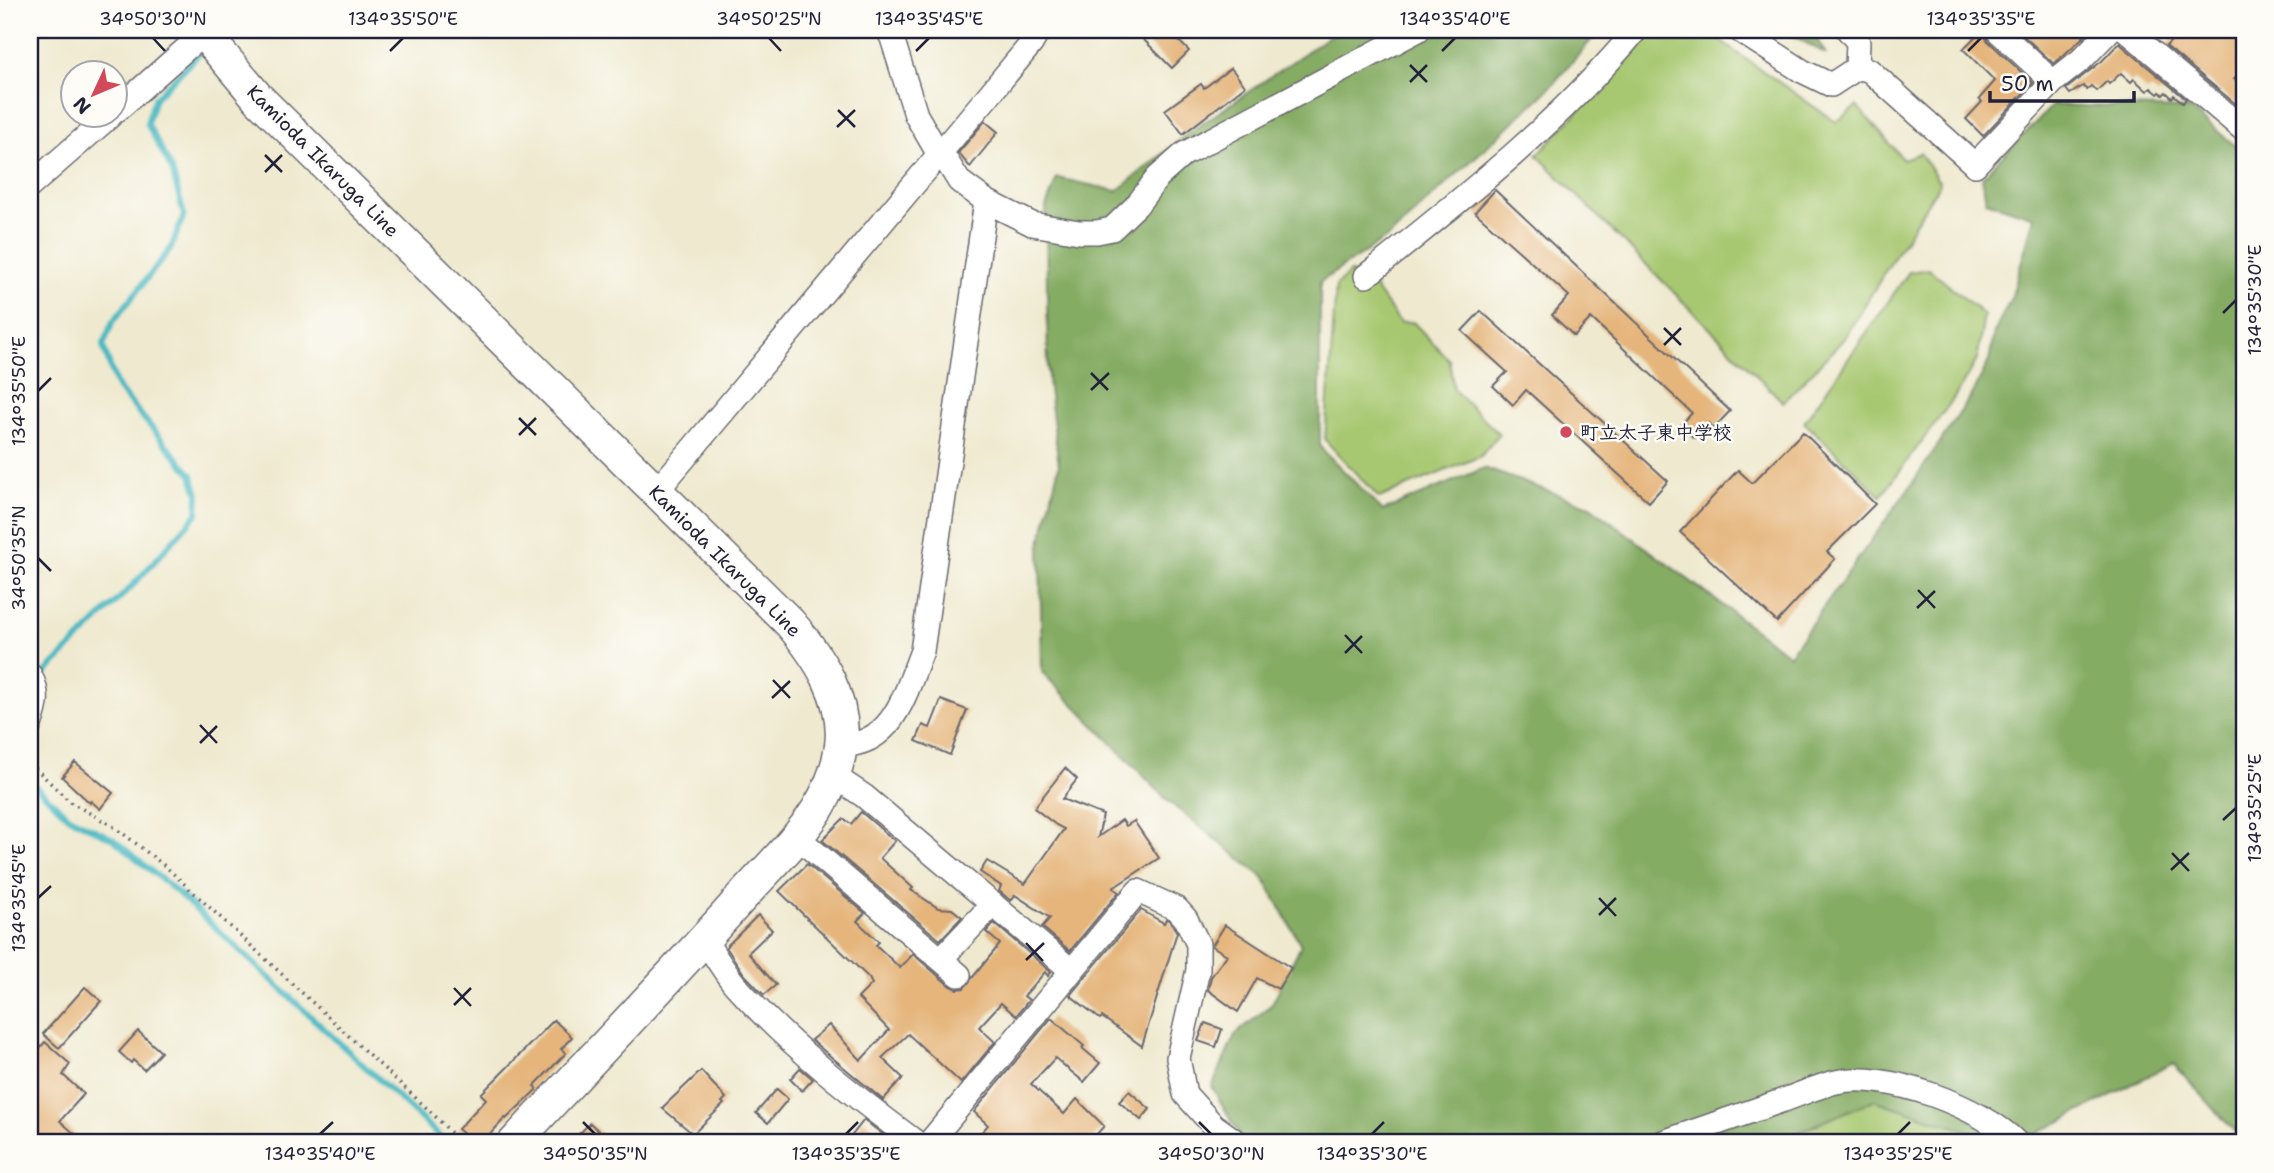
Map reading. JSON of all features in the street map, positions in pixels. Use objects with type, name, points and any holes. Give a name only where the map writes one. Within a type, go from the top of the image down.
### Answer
[{"type":"main road","name":"Kamioda Ikaruga Line","points":[[202,31],[258,98],[790,623],[813,650],[833,686],[842,745],[834,776],[817,810],[704,939],[514,1143]]},
{"type":"street","points":[[888,30],[916,115],[933,146],[941,152],[959,181],[986,201],[1032,224],[1079,232],[1112,229],[1137,205],[1158,177],[1184,153],[1418,30]]},
{"type":"street","points":[[656,492],[1031,44],[1039,30]]},
{"type":"street","points":[[1366,276],[1495,172],[1578,92],[1636,30]]},
{"type":"street","points":[[1739,30],[1802,71],[1831,85],[1857,68],[1869,70],[1975,165],[2053,82],[2082,59],[2110,30]]},
{"type":"street","points":[[1848,30],[1858,42],[1857,68]]},
{"type":"street","points":[[1997,30],[2053,82]]},
{"type":"street","points":[[2126,30],[2244,130]]},
{"type":"street","points":[[130,98],[202,31]]},
{"type":"street","points":[[30,186],[94,130]]},
{"type":"street","points":[[842,745],[856,745],[883,730],[903,700],[922,651],[986,201]]},
{"type":"street","points":[[30,675],[38,690],[30,725]]},
{"type":"street","points":[[834,776],[864,796],[1071,970]]},
{"type":"street","points":[[796,835],[959,975]]},
{"type":"street","points":[[929,1143],[1138,891],[1177,909],[1186,919],[1198,944],[1198,970],[1178,1058],[1185,1094],[1213,1125],[1238,1143]]},
{"type":"street","points":[[941,960],[993,904]]},
{"type":"street","points":[[704,939],[736,986],[775,1027],[875,1112],[917,1143]]},
{"type":"street","points":[[1660,1143],[1838,1081],[1872,1081],[1899,1085],[1961,1105],[2005,1130],[2017,1143]]},
{"type":"path","points":[[30,763],[70,802],[116,828],[166,867],[461,1143]]},
{"type":"green space","points":[[1338,30],[1600,30],[1545,93],[1391,235],[1320,282],[1320,447],[1383,511],[1484,468],[1590,506],[1789,655],[1911,485],[1975,390],[1989,361],[1994,333],[2012,296],[2034,217],[1986,201],[1982,177],[2053,105],[2190,109],[2244,153],[2244,1142],[2173,1063],[2019,1143],[2002,1142],[1874,1100],[1796,1133],[1802,1143],[1244,1143],[1212,1087],[1235,1035],[1272,1004],[1301,945],[1264,878],[1169,802],[1042,672],[1040,547],[1059,465],[1048,381],[1046,207],[1057,178],[1117,191],[1186,135]]},
{"type":"green space","points":[[1704,30],[1836,122],[1857,106],[1903,159],[1920,153],[1940,183],[1843,340],[1783,402],[1537,155],[1649,36]]},
{"type":"green space","points":[[1783,30],[1811,30],[1826,54]]},
{"type":"green space","points":[[1929,269],[1984,315],[1977,360],[1954,398],[1881,496],[1804,422],[1909,272]]},
{"type":"green space","points":[[1350,272],[1372,284],[1400,323],[1413,322],[1449,360],[1454,390],[1499,434],[1481,456],[1379,498],[1325,440],[1336,286]]},
{"type":"green space","points":[[1874,1100],[2003,1143],[1802,1143],[1795,1133]]},
{"type":"building","points":[[1134,30],[1184,30],[1176,38],[1189,51],[1172,68]]},
{"type":"building","points":[[1982,30],[1987,40],[2033,83],[1983,136],[1966,119],[1982,102],[1979,99],[1995,81],[1963,49]]},
{"type":"building","points":[[2017,30],[2091,30],[2054,64]]},
{"type":"building","points":[[2182,30],[2235,30],[2244,40],[2244,69],[2234,79],[2244,86],[2244,111],[2166,46]]},
{"type":"building","points":[[2119,43],[2186,99],[2183,103],[2166,92],[2163,95],[2160,92],[2158,94],[2151,88],[2147,91],[2134,79],[2131,82],[2121,73],[2097,91],[2091,86],[2087,90],[2083,86],[2070,94],[2066,89],[2102,61]]},
{"type":"building","points":[[1231,68],[1245,86],[1183,134],[1165,110],[1201,84],[1204,88]]},
{"type":"building","points":[[985,121],[998,132],[970,167],[958,153]]},
{"type":"building","points":[[1495,190],[1730,411],[1713,429],[1708,423],[1694,438],[1681,425],[1692,413],[1591,318],[1574,336],[1552,315],[1569,296],[1475,212]]},
{"type":"building","points":[[1481,311],[1668,481],[1649,502],[1526,390],[1513,405],[1493,386],[1507,372],[1462,331]]},
{"type":"building","points":[[1803,432],[1875,504],[1827,552],[1835,559],[1777,622],[1680,532],[1738,470],[1752,483]]},
{"type":"building","points":[[941,700],[967,710],[950,755],[916,741],[923,725],[930,728]]},
{"type":"building","points":[[75,762],[113,793],[100,809],[62,777]]},
{"type":"building","points":[[1065,768],[1077,779],[1062,799],[1103,815],[1098,837],[1122,820],[1126,826],[1134,821],[1159,858],[1113,888],[1119,892],[1070,951],[1042,927],[1050,918],[1015,895],[1011,901],[999,891],[1001,886],[980,872],[987,861],[1025,884],[1064,829],[1034,808]]},
{"type":"building","points":[[861,812],[895,841],[880,858],[913,888],[911,890],[938,908],[952,909],[962,917],[940,940],[822,840],[843,819],[851,824]]},
{"type":"building","points":[[807,864],[865,913],[857,921],[879,942],[876,945],[900,968],[913,954],[950,986],[964,988],[1000,944],[986,932],[994,923],[1051,972],[1048,976],[1045,972],[1024,996],[1029,1000],[1016,1016],[1001,1003],[979,1027],[995,1042],[961,1083],[908,1034],[882,1058],[903,1078],[883,1100],[811,1040],[829,1025],[861,1060],[889,1030],[858,998],[872,984],[869,978],[779,891]]},
{"type":"building","points":[[1141,910],[1164,923],[1166,919],[1169,920],[1177,932],[1142,1046],[1102,1017],[1100,1019],[1070,995]]},
{"type":"building","points":[[758,915],[772,930],[748,953],[776,985],[764,995],[744,974],[726,947]]},
{"type":"building","points":[[1225,925],[1291,968],[1278,989],[1257,978],[1238,1012],[1208,990],[1211,977],[1227,955],[1212,946]]},
{"type":"building","points":[[85,987],[101,1001],[59,1048],[43,1034]]},
{"type":"building","points":[[1051,1018],[1100,1063],[1084,1082],[1055,1058],[1031,1084],[1064,1114],[1077,1099],[1104,1126],[1089,1143],[972,1143],[988,1125],[974,1112]]},
{"type":"building","points":[[554,1020],[572,1037],[561,1049],[566,1053],[534,1086],[537,1089],[482,1143],[474,1143],[458,1129],[486,1099],[481,1094]]},
{"type":"building","points":[[1205,1023],[1222,1029],[1216,1047],[1198,1041]]},
{"type":"building","points":[[138,1031],[161,1052],[144,1070],[119,1052]]},
{"type":"building","points":[[45,1042],[70,1064],[63,1075],[84,1094],[60,1121],[85,1143],[39,1143],[30,1135],[30,1059]]},
{"type":"building","points":[[800,1068],[813,1079],[802,1091],[790,1079]]},
{"type":"building","points":[[701,1071],[726,1098],[722,1102],[724,1104],[693,1134],[662,1108]]},
{"type":"building","points":[[777,1089],[788,1099],[768,1123],[756,1113]]},
{"type":"building","points":[[1129,1091],[1150,1109],[1141,1120],[1119,1102]]},
{"type":"building","points":[[864,1120],[885,1136],[894,1143],[846,1143]]},
{"type":"building","points":[[590,1123],[612,1143],[570,1143]]},
{"type":"waterway","points":[[38,680],[135,583],[197,514],[198,494],[192,475],[117,387],[103,346],[112,323],[171,248],[184,215],[172,170],[147,123],[155,98],[199,54]]},
{"type":"waterway","points":[[30,781],[69,817],[113,839],[178,893],[447,1143]]},
{"type":"place","name":"町立太子東中学校","points":[[1566,432]]}]
